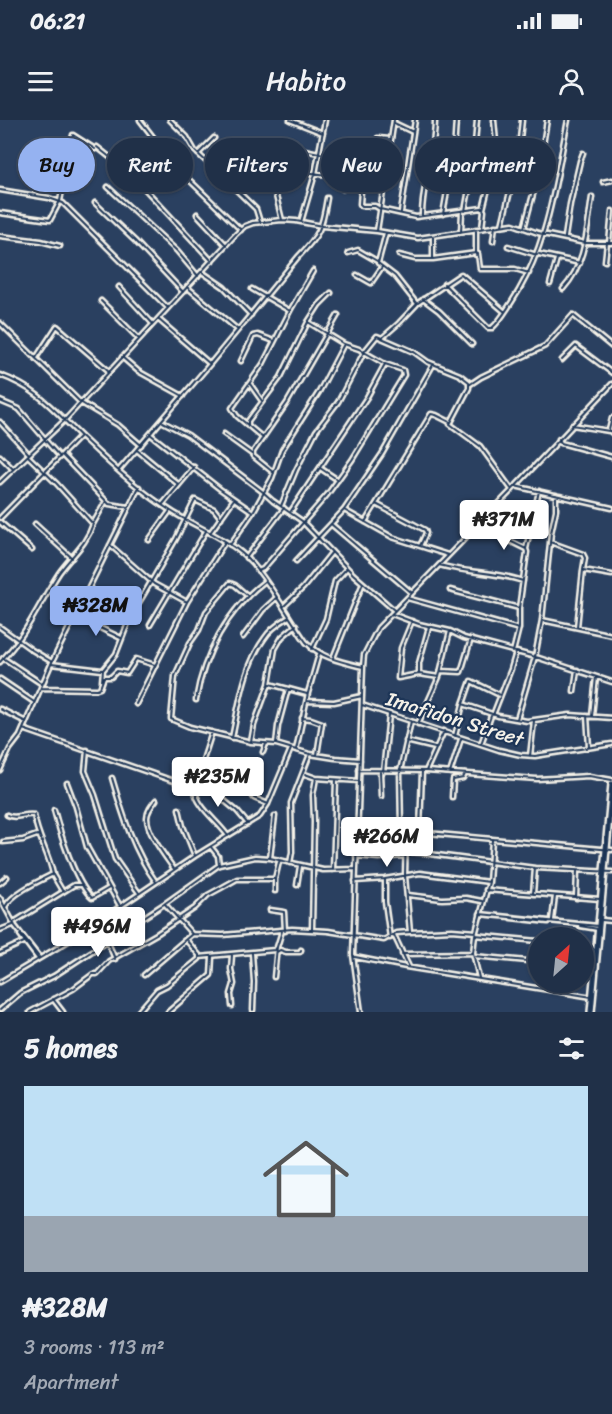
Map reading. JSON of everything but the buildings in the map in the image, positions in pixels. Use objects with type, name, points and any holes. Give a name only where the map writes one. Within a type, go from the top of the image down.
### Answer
[{"type":"main road","points":[[594,971],[604,871],[609,850],[612,785]]},
{"type":"main road","points":[[591,1012],[592,993]]},
{"type":"street","points":[[140,120],[177,168],[241,230]]},
{"type":"street","points":[[170,120],[205,161]]},
{"type":"street","points":[[290,120],[322,133]]},
{"type":"street","points":[[301,222],[315,174],[325,120]]},
{"type":"street","points":[[401,213],[415,120]]},
{"type":"street","points":[[422,216],[423,197],[434,145],[435,120]]},
{"type":"street","points":[[443,214],[454,152],[456,120]]},
{"type":"street","points":[[461,232],[463,211],[473,167],[477,120]]},
{"type":"street","points":[[482,228],[483,209],[497,153],[494,120]]},
{"type":"street","points":[[502,225],[518,158],[522,120]]},
{"type":"street","points":[[524,228],[538,176],[547,120]]},
{"type":"street","points":[[444,284],[488,328],[492,328],[505,312],[529,273],[544,234],[568,120]]},
{"type":"street","points":[[390,138],[394,121],[413,132]]},
{"type":"street","points":[[0,213],[50,220],[60,201],[73,135],[96,148],[130,174],[212,261]]},
{"type":"street","points":[[198,154],[205,147]]},
{"type":"street","points":[[578,170],[584,153]]},
{"type":"street","points":[[565,238],[580,161]]},
{"type":"street","points":[[309,173],[321,174]]},
{"type":"street","points":[[603,182],[612,180]]},
{"type":"street","points":[[0,190],[60,201],[168,308]]},
{"type":"street","points":[[113,192],[174,249],[198,276]]},
{"type":"street","points":[[238,192],[256,209],[260,222]]},
{"type":"street","points":[[275,192],[282,220]]},
{"type":"street","points":[[361,192],[361,205],[364,207],[375,206],[411,217],[483,209]]},
{"type":"street","points":[[378,231],[383,192]]},
{"type":"street","points":[[563,289],[580,264],[592,197]]},
{"type":"street","points":[[119,470],[251,315],[298,256],[314,241],[322,226],[327,198]]},
{"type":"street","points":[[95,203],[183,292]]},
{"type":"street","points":[[605,261],[612,211]]},
{"type":"street","points":[[197,214],[226,245]]},
{"type":"street","points":[[0,482],[65,420],[226,245],[250,224],[282,220],[418,238],[513,224],[585,243],[609,243]]},
{"type":"street","points":[[493,241],[496,225]]},
{"type":"street","points":[[476,229],[476,254],[478,254],[480,269],[515,269],[529,273]]},
{"type":"street","points":[[377,261],[386,233]]},
{"type":"street","points":[[0,236],[41,241],[60,246]]},
{"type":"street","points":[[433,237],[434,259]]},
{"type":"street","points":[[508,246],[580,264]]},
{"type":"street","points":[[348,253],[358,250],[377,261],[395,276],[417,304]]},
{"type":"street","points":[[399,255],[415,260],[476,254]]},
{"type":"street","points":[[550,284],[557,259]]},
{"type":"street","points":[[357,275],[371,283],[382,267]]},
{"type":"street","points":[[263,438],[234,413],[232,408],[256,376],[313,271]]},
{"type":"street","points":[[202,272],[224,287],[251,315]]},
{"type":"street","points":[[382,338],[423,299],[461,274],[505,312]]},
{"type":"street","points":[[118,287],[153,324]]},
{"type":"street","points":[[187,287],[238,330]]},
{"type":"street","points":[[252,289],[290,311]]},
{"type":"street","points":[[248,426],[247,422],[282,377],[308,322],[331,293]]},
{"type":"street","points":[[423,299],[439,311],[472,344]]},
{"type":"street","points":[[101,300],[139,339]]},
{"type":"street","points":[[253,456],[287,404],[338,315]]},
{"type":"street","points":[[450,422],[470,385],[498,368],[545,346],[573,315],[612,347]]},
{"type":"street","points":[[158,319],[210,364]]},
{"type":"street","points":[[258,571],[263,569],[302,521],[321,503],[352,460],[404,375],[400,369],[344,344],[308,322]]},
{"type":"street","points":[[0,323],[80,402],[128,432],[141,445]]},
{"type":"street","points":[[36,358],[57,326],[109,371]]},
{"type":"street","points":[[241,361],[254,336],[258,335],[274,341]]},
{"type":"street","points":[[246,558],[282,507],[296,470],[313,437],[338,402],[364,352],[376,336],[391,344],[414,351],[433,365],[460,375],[470,385]]},
{"type":"street","points":[[230,545],[253,512],[274,473],[282,450],[319,392],[344,344]]},
{"type":"street","points":[[562,360],[576,346],[612,373]]},
{"type":"street","points":[[122,357],[138,371],[183,396]]},
{"type":"street","points":[[290,512],[367,397],[385,364]]},
{"type":"street","points":[[296,561],[344,510],[382,454],[433,365]]},
{"type":"street","points":[[0,375],[32,389],[80,436],[139,487],[170,511],[230,545],[246,558],[258,571],[312,649],[333,659],[363,667]]},
{"type":"street","points":[[250,384],[263,402]]},
{"type":"street","points":[[361,1012],[353,955],[353,934],[364,655],[371,638],[394,610],[612,384]]},
{"type":"street","points":[[0,401],[19,409],[45,440],[106,501],[115,507],[128,507]]},
{"type":"street","points":[[365,522],[433,414],[450,422],[451,426],[480,446],[512,490]]},
{"type":"street","points":[[572,425],[610,432],[612,418]]},
{"type":"street","points":[[162,421],[188,435],[302,521],[347,568],[394,610]]},
{"type":"street","points":[[0,422],[93,524]]},
{"type":"street","points":[[150,434],[253,512]]},
{"type":"street","points":[[224,434],[274,473]]},
{"type":"street","points":[[32,550],[0,520],[80,436]]},
{"type":"street","points":[[559,439],[561,443],[612,457]]},
{"type":"street","points":[[137,450],[178,484]]},
{"type":"street","points":[[0,456],[13,469]]},
{"type":"street","points":[[162,505],[194,467]]},
{"type":"street","points":[[320,468],[338,480]]},
{"type":"street","points":[[515,486],[612,508]]},
{"type":"street","points":[[0,770],[23,729],[40,688],[139,487]]},
{"type":"street","points":[[481,744],[511,669],[519,629],[519,608],[526,549],[539,491]]},
{"type":"street","points":[[517,719],[536,657],[556,510],[556,495]]},
{"type":"street","points":[[210,534],[234,499]]},
{"type":"street","points":[[40,688],[100,688],[103,670],[116,654],[130,618],[187,520],[195,500],[214,509],[221,518]]},
{"type":"street","points":[[0,662],[20,640],[51,586],[84,544],[106,501]]},
{"type":"street","points":[[376,504],[425,530],[426,533],[420,546]]},
{"type":"street","points":[[344,510],[392,537],[448,555]]},
{"type":"street","points":[[149,540],[170,511]]},
{"type":"street","points":[[466,518],[526,549]]},
{"type":"street","points":[[35,524],[72,558]]},
{"type":"street","points":[[331,524],[412,593]]},
{"type":"street","points":[[150,625],[206,531]]},
{"type":"street","points":[[136,704],[187,602],[225,542]]},
{"type":"street","points":[[550,542],[584,554],[577,628]]},
{"type":"street","points":[[110,545],[152,581],[187,602]]},
{"type":"street","points":[[283,607],[303,588],[332,552]]},
{"type":"street","points":[[439,565],[460,571],[511,576],[523,581]]},
{"type":"street","points":[[312,649],[326,619],[335,581],[347,568]]},
{"type":"street","points":[[583,570],[612,575]]},
{"type":"street","points":[[196,700],[206,661],[228,620],[248,596],[265,581]]},
{"type":"street","points":[[248,596],[230,583],[206,612],[176,676],[171,719],[190,728],[232,738],[276,744],[335,759],[360,760]]},
{"type":"street","points":[[333,659],[363,583]]},
{"type":"street","points":[[51,586],[81,604]]},
{"type":"street","points":[[450,590],[519,608]]},
{"type":"street","points":[[84,597],[108,605],[130,618]]},
{"type":"street","points":[[243,637],[263,610],[276,598]]},
{"type":"street","points":[[406,598],[519,629]]},
{"type":"street","points":[[392,614],[612,682]]},
{"type":"street","points":[[75,616],[121,638]]},
{"type":"street","points":[[232,738],[247,674],[258,649],[272,629],[290,616]]},
{"type":"street","points":[[542,620],[612,635]]},
{"type":"street","points":[[412,621],[400,648],[398,678],[419,674],[439,677]]},
{"type":"street","points":[[251,742],[254,725],[269,684],[275,649],[282,638],[296,625]]},
{"type":"street","points":[[0,627],[52,663],[103,670]]},
{"type":"street","points":[[419,674],[419,663],[429,627]]},
{"type":"street","points":[[418,724],[439,677],[450,631]]},
{"type":"street","points":[[440,671],[461,672],[471,639]]},
{"type":"street","points":[[296,750],[308,694],[320,654]]},
{"type":"street","points":[[3,658],[42,684]]},
{"type":"street","points":[[102,681],[106,676],[111,677],[117,671],[127,673],[136,659],[156,666]]},
{"type":"street","points":[[574,692],[577,670]]},
{"type":"street","points":[[592,716],[596,676]]},
{"type":"street","points":[[0,680],[34,702]]},
{"type":"street","points":[[455,736],[471,681],[500,695]]},
{"type":"street","points":[[269,684],[308,694]]},
{"type":"street","points":[[276,744],[282,708],[288,689]]},
{"type":"street","points":[[307,701],[334,702],[363,696]]},
{"type":"street","points":[[463,704],[492,715],[534,721],[560,716],[612,718]]},
{"type":"street","name":"Imafidon Street","points":[[362,705],[499,750],[530,756],[612,744]]},
{"type":"street","points":[[0,710],[26,722]]},
{"type":"street","points":[[381,796],[390,714]]},
{"type":"street","points":[[587,716],[589,747]]},
{"type":"street","points":[[302,718],[322,723],[317,755]]},
{"type":"street","points":[[401,830],[400,771],[411,721]]},
{"type":"street","points":[[530,756],[534,721]]},
{"type":"street","points":[[23,729],[194,788]]},
{"type":"street","points":[[420,832],[424,771],[444,731]]},
{"type":"street","points":[[212,732],[194,788],[201,807],[220,824],[228,836]]},
{"type":"street","points":[[450,773],[461,738]]},
{"type":"street","points":[[406,741],[435,748]]},
{"type":"street","points":[[263,752],[266,743]]},
{"type":"street","points":[[0,982],[72,939],[195,856],[260,816],[268,804],[291,749]]},
{"type":"street","points":[[87,750],[85,771],[115,859],[139,894]]},
{"type":"street","points":[[290,864],[292,852],[291,803],[310,754]]},
{"type":"street","points":[[359,770],[424,771],[537,779],[589,776],[612,785]]},
{"type":"street","points":[[304,774],[316,778],[358,781]]},
{"type":"street","points":[[452,797],[453,780],[463,778],[465,774]]},
{"type":"street","points":[[223,775],[249,791],[254,798],[268,804]]},
{"type":"street","points":[[249,791],[256,776]]},
{"type":"street","points":[[112,778],[130,836],[145,867],[156,882]]},
{"type":"street","points":[[312,930],[313,795],[316,778]]},
{"type":"street","points":[[198,779],[237,811],[248,824]]},
{"type":"street","points":[[333,870],[336,780]]},
{"type":"street","points":[[67,783],[87,848],[120,906]]},
{"type":"street","points":[[156,800],[147,819],[154,839],[174,870]]},
{"type":"street","points":[[179,809],[195,856]]},
{"type":"street","points":[[54,810],[59,831],[81,885],[92,898],[110,888]]},
{"type":"street","points":[[7,815],[16,817],[34,815],[53,875],[63,892]]},
{"type":"street","points":[[270,858],[274,816]]},
{"type":"street","points":[[357,828],[401,830],[609,850]]},
{"type":"street","points":[[379,858],[381,829]]},
{"type":"street","points":[[406,831],[405,876],[410,932]]},
{"type":"street","points":[[3,842],[39,836]]},
{"type":"street","points":[[479,978],[474,954],[475,933],[489,882],[492,840]]},
{"type":"street","points":[[211,847],[225,863]]},
{"type":"street","points":[[356,856],[379,858],[422,853],[534,868],[612,872]]},
{"type":"street","points":[[217,855],[219,865]]},
{"type":"street","points":[[0,1010],[20,993],[54,976],[219,865],[255,857],[270,858],[313,868],[333,870],[356,868]]},
{"type":"street","points":[[275,891],[275,879],[280,860]]},
{"type":"street","points":[[297,885],[300,866]]},
{"type":"street","points":[[533,894],[534,868]]},
{"type":"street","points":[[576,898],[577,871]]},
{"type":"street","points":[[355,881],[420,873],[489,882]]},
{"type":"street","points":[[5,908],[7,903],[19,893],[39,880],[53,875]]},
{"type":"street","points":[[0,883],[7,877]]},
{"type":"street","points":[[30,1012],[73,989],[93,974],[97,974],[109,961],[179,919],[208,895],[237,879],[275,879]]},
{"type":"street","points":[[385,879],[385,902],[390,938]]},
{"type":"street","points":[[0,930],[14,924],[76,884],[81,885]]},
{"type":"street","points":[[486,890],[602,899]]},
{"type":"street","points":[[408,895],[442,899],[466,898],[483,902]]},
{"type":"street","points":[[552,922],[556,896]]},
{"type":"street","points":[[0,900],[39,958]]},
{"type":"street","points":[[0,900],[39,958]]},
{"type":"street","points":[[164,904],[192,934]]},
{"type":"street","points":[[270,910],[284,912],[284,931],[277,947],[274,976]]},
{"type":"street","points":[[480,914],[552,922]]},
{"type":"street","points":[[103,918],[118,932]]},
{"type":"street","points":[[511,918],[598,925],[612,921]]},
{"type":"street","points":[[144,975],[192,934],[312,930],[384,940],[394,935],[410,932],[452,930],[528,940]]},
{"type":"street","points":[[394,935],[409,967]]},
{"type":"street","points":[[0,953],[26,940]]},
{"type":"street","points":[[107,940],[115,959]]},
{"type":"street","points":[[187,940],[199,957]]},
{"type":"street","points":[[138,1012],[157,990],[167,985],[199,957],[272,951],[277,947]]},
{"type":"street","points":[[277,952],[280,950],[300,952],[301,950]]},
{"type":"street","points":[[252,953],[253,1010]]},
{"type":"street","points":[[402,954],[474,954],[485,958],[528,960]]},
{"type":"street","points":[[232,955],[231,969],[234,984],[231,994],[232,1006]]},
{"type":"street","points":[[353,955],[409,967],[592,998]]},
{"type":"street","points":[[168,1012],[211,975],[212,957]]},
{"type":"street","points":[[53,999],[63,1012]]}]
